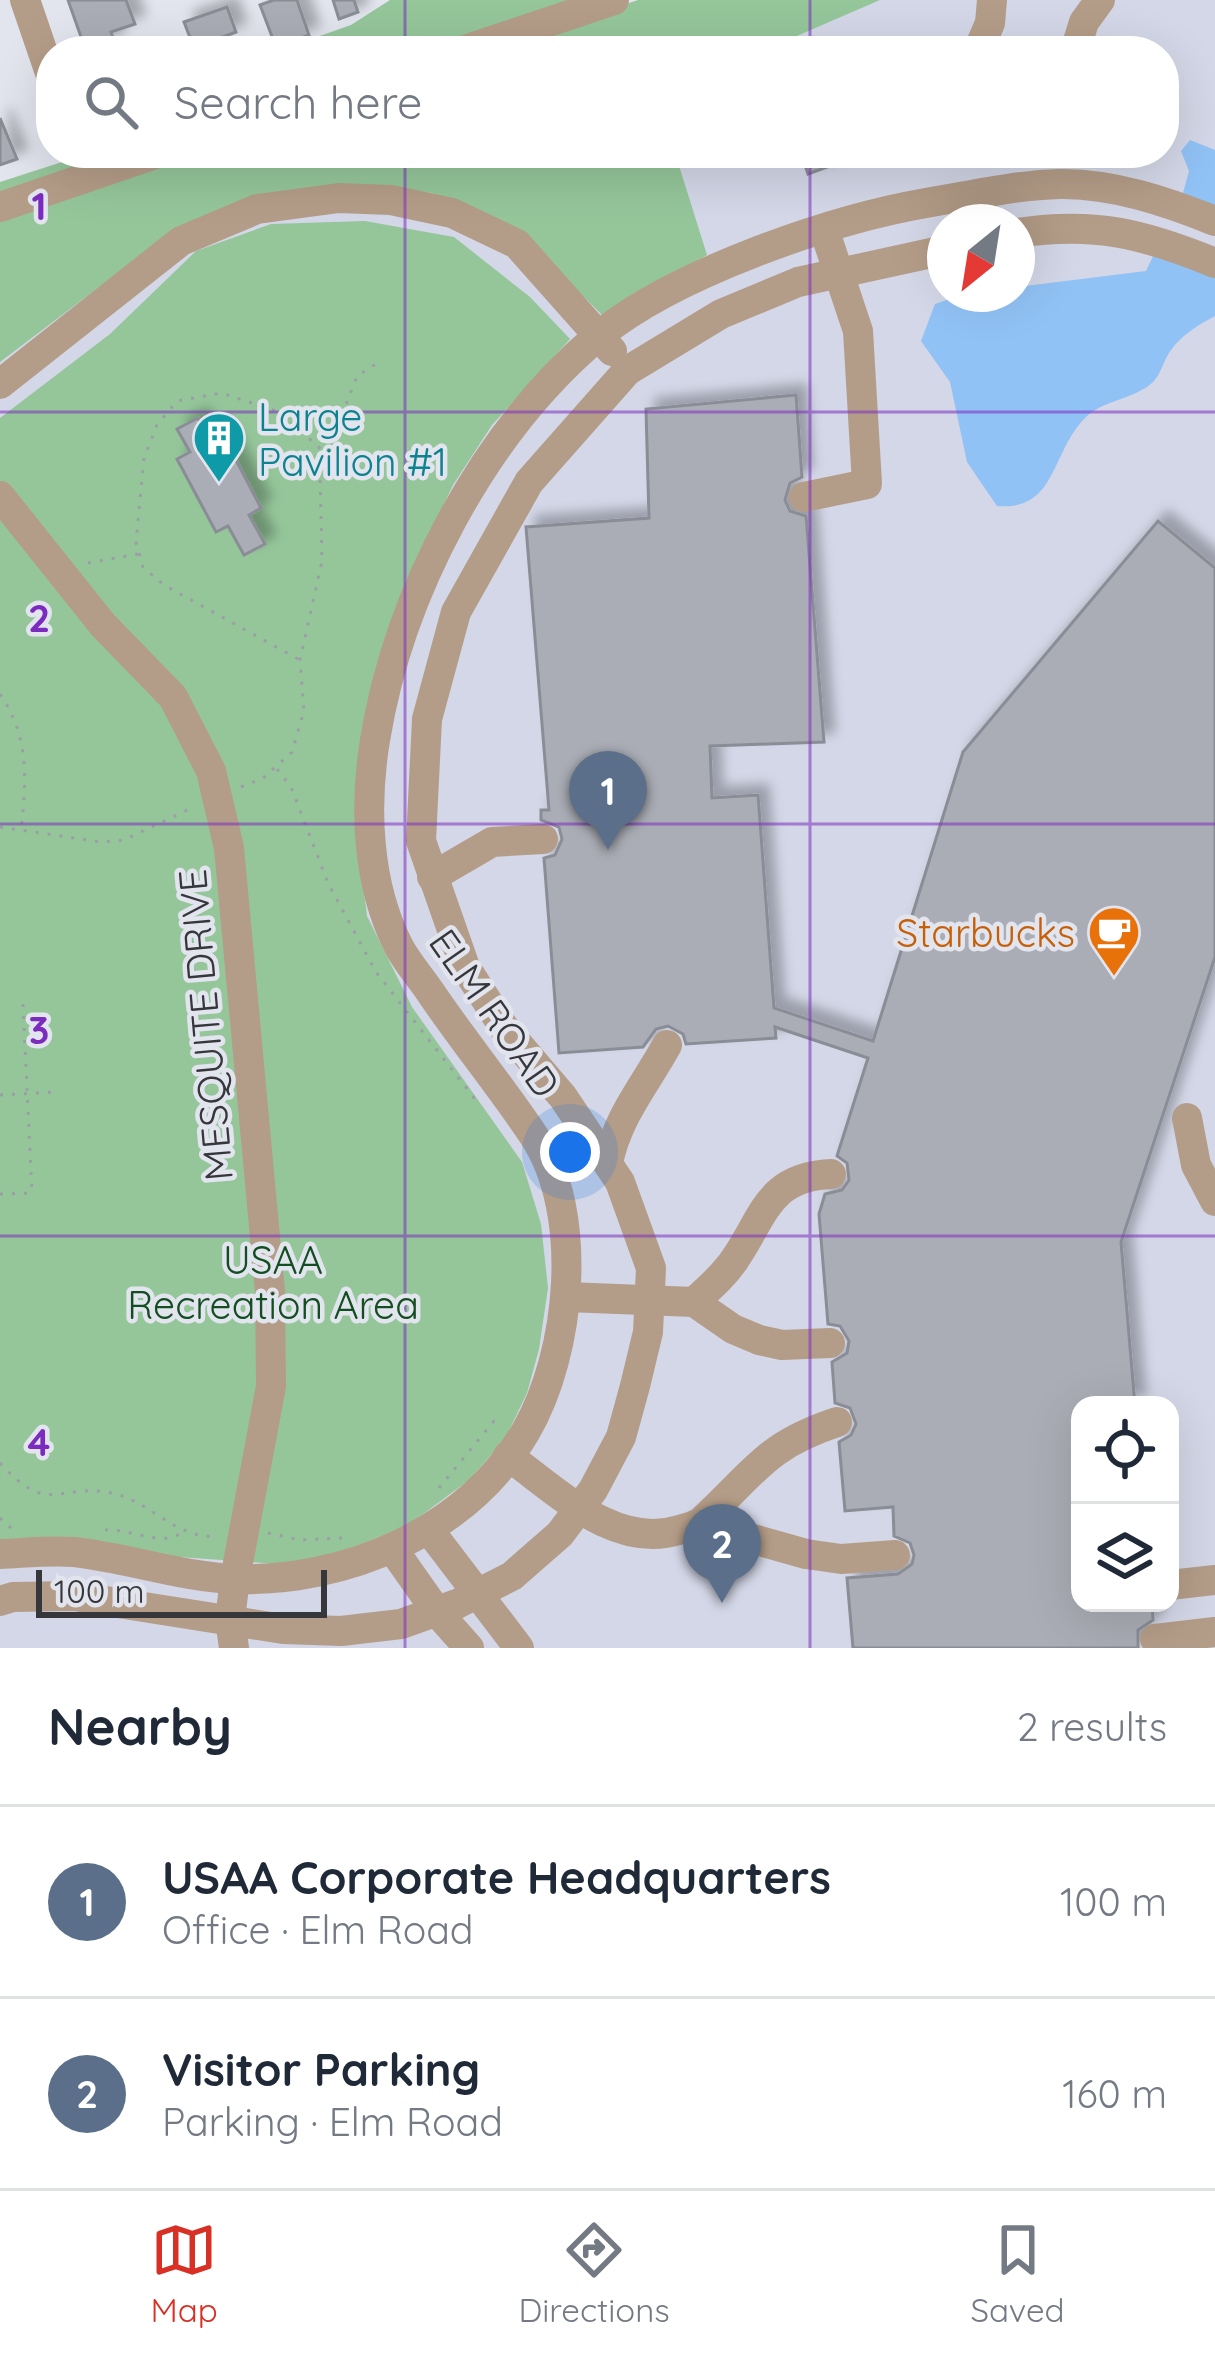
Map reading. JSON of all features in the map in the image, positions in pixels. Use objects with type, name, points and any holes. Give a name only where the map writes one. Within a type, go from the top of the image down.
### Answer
[{"type":"street","points":[[26,0],[38,36]]},
{"type":"street","points":[[507,36],[614,0]]},
{"type":"street","points":[[984,36],[992,0]]},
{"type":"street","points":[[1080,36],[1100,0]]},
{"type":"street","points":[[0,206],[75,168]]},
{"type":"street","points":[[1060,226],[1066,168]]},
{"type":"street","name":"ELM ROAD","points":[[0,1554],[68,1551],[235,1579],[291,1578],[376,1556],[429,1530],[492,1478],[526,1431],[559,1351],[567,1297],[559,1199],[538,1141],[398,945],[371,861],[375,740],[402,638],[432,560],[504,435],[600,335],[726,263],[824,229],[1066,168],[1215,221]]},
{"type":"street","points":[[0,384],[181,241],[257,209],[339,198],[391,200],[452,213],[517,244],[627,370]]},
{"type":"street","points":[[1035,230],[1060,226],[1152,237],[1215,262]]},
{"type":"street","points":[[804,497],[867,484],[858,331],[824,229]]},
{"type":"street","name":"ELM ROAD","points":[[0,1601],[74,1596],[232,1634],[401,1624],[512,1576],[560,1534],[580,1508],[621,1437],[647,1332],[651,1268],[620,1182],[563,1097],[505,1029],[465,967],[421,841],[428,719],[456,612],[529,482],[627,370],[721,314],[798,282],[927,254]]},
{"type":"street","name":"MESQUITE DRIVE","points":[[0,496],[69,584],[173,698],[212,771],[229,848],[270,1291],[271,1386],[235,1579],[232,1634]]},
{"type":"street","points":[[371,861],[429,867],[492,842],[543,839]]},
{"type":"street","points":[[545,1161],[600,1151],[668,1046]]},
{"type":"street","points":[[1187,1118],[1196,1165],[1215,1201]]},
{"type":"street","points":[[694,1302],[732,1263],[770,1199],[801,1178],[831,1174]]},
{"type":"street","points":[[567,1297],[694,1302],[733,1329],[759,1340],[782,1345],[830,1343]]},
{"type":"street","points":[[508,1456],[580,1508],[629,1533],[665,1534],[700,1524],[777,1447],[837,1422]]},
{"type":"street","points":[[700,1524],[806,1554],[841,1558],[895,1555]]},
{"type":"street","points":[[429,1530],[519,1648]]},
{"type":"street","points":[[392,1548],[469,1648]]},
{"type":"street","points":[[1179,1584],[1215,1580]]},
{"type":"street","points":[[1154,1639],[1215,1632]]},
{"type":"path","points":[[0,827],[102,842],[124,840],[262,778],[292,752],[304,712],[300,660],[322,561],[320,472],[357,376],[376,364]]},
{"type":"path","points":[[300,660],[164,586],[143,567],[136,542],[144,458],[157,425],[177,401],[221,393],[280,412],[326,454]]},
{"type":"path","points":[[69,584],[89,562],[140,554]]},
{"type":"path","points":[[0,694],[16,718],[25,754],[20,830]]},
{"type":"path","points":[[0,1194],[34,1193],[23,1004]]},
{"type":"path","points":[[0,1095],[57,1092]]},
{"type":"shaded area","points":[[773,0],[1215,0],[1215,1648],[0,1648],[0,259],[272,168],[1179,168],[1179,36],[666,36]]},
{"type":"green space","points":[[390,0],[609,0],[614,8],[638,0],[880,0],[797,36],[320,36],[351,25]]},
{"type":"green space","points":[[43,168],[680,168],[707,255],[603,316],[519,232],[432,193],[341,183],[242,204],[132,262],[0,362],[0,182]]},
{"type":"green space","name":"USAA Recreation Area","points":[[365,221],[454,237],[530,297],[570,339],[492,425],[453,485],[410,577],[355,820],[367,916],[412,1007],[522,1162],[541,1224],[548,1288],[527,1393],[505,1439],[469,1480],[411,1523],[323,1557],[278,1564],[0,1544],[0,418],[110,334],[196,251],[271,224]]},
{"type":"water","points":[[1190,140],[1215,150],[1215,206],[1183,193],[1189,171],[1181,151]]},
{"type":"water","points":[[1155,252],[1215,275],[1215,316],[1176,344],[1153,382],[1087,416],[1043,489],[1032,499],[997,506],[967,462],[950,382],[921,341],[932,312],[1035,312],[1035,285],[1146,271]]},
{"type":"building","points":[[68,0],[126,0],[135,24],[111,32],[112,36],[81,36]]},
{"type":"building","points":[[297,0],[309,35],[272,36],[260,5]]},
{"type":"building","points":[[333,0],[354,0],[358,12],[339,19]]},
{"type":"building","points":[[227,7],[236,32],[189,36],[184,22]]},
{"type":"building","points":[[0,118],[17,159],[0,165]]},
{"type":"building","points":[[796,395],[802,477],[790,483],[785,500],[790,511],[806,516],[824,742],[710,746],[712,798],[758,795],[774,1008],[873,1041],[963,752],[1158,521],[1215,568],[1215,957],[1121,1242],[1134,1396],[1071,1396],[1071,1612],[1153,1612],[1153,1620],[1138,1630],[1138,1648],[853,1648],[847,1578],[898,1574],[912,1564],[914,1555],[910,1543],[894,1536],[893,1507],[845,1511],[839,1442],[851,1435],[856,1424],[850,1408],[835,1403],[832,1362],[847,1353],[849,1341],[840,1326],[828,1324],[819,1214],[825,1194],[842,1190],[849,1180],[847,1163],[837,1156],[868,1058],[775,1027],[776,1038],[686,1044],[683,1034],[668,1026],[656,1029],[643,1047],[559,1053],[544,858],[555,855],[562,839],[559,827],[541,820],[541,810],[549,810],[526,527],[649,518],[646,409]]},
{"type":"building","name":"Large Pavilion #1","points":[[198,418],[210,442],[223,435],[261,508],[249,515],[265,544],[244,555],[228,526],[216,532],[177,459],[190,452],[177,429]]},
{"type":"place","name":"Large Pavilion #1","points":[[219,484]]},
{"type":"place","name":"USAA Corporate Headquarters","points":[[608,850]]},
{"type":"place","name":"Starbucks","points":[[1114,978]]},
{"type":"place","name":"Visitor Parking","points":[[722,1603]]}]
